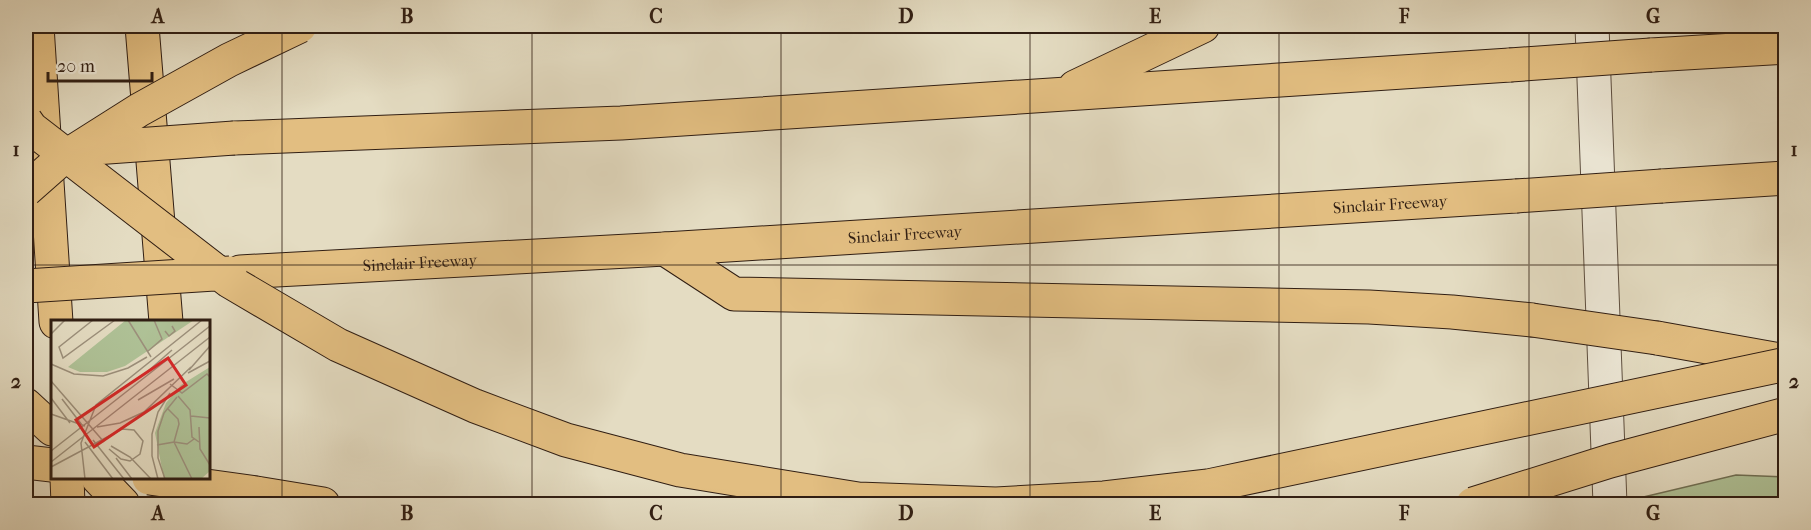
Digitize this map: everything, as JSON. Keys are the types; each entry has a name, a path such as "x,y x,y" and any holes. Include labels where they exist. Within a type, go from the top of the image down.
{"highway":[{"path":"37,26 56,320"},
{"path":"142,26 166,320"},
{"path":"26,190 60,160 140,110 229,60 300,26"},
{"path":"1058,94 1203,26"},
{"path":"26,152 234,138 621,123 1785,46"},
{"path":"26,121 31,128 229,281 338,345 475,406 566,440 680,470 858,499 996,504 1104,498 1208,486 1785,363"},
{"name":"Sinclair Freeway","path":"26,286 665,249 1785,178"},
{"path":"665,249 734,294 1370,308 1452,312 1532,320 1657,338 1785,363"},
{"path":"26,405 51,428"},
{"path":"1473,504 1610,461 1785,414"},
{"path":"26,462 51,465"},
{"path":"67,479 69,504"},
{"path":"100,479 123,504"},
{"path":"162,479 323,504"},
{"path":"179,479 181,504"}],"lane":[{"path":"1592,26 1610,504"}],"green space":[{"path":"1736,475 1785,477 1785,504 1614,504"}]}
